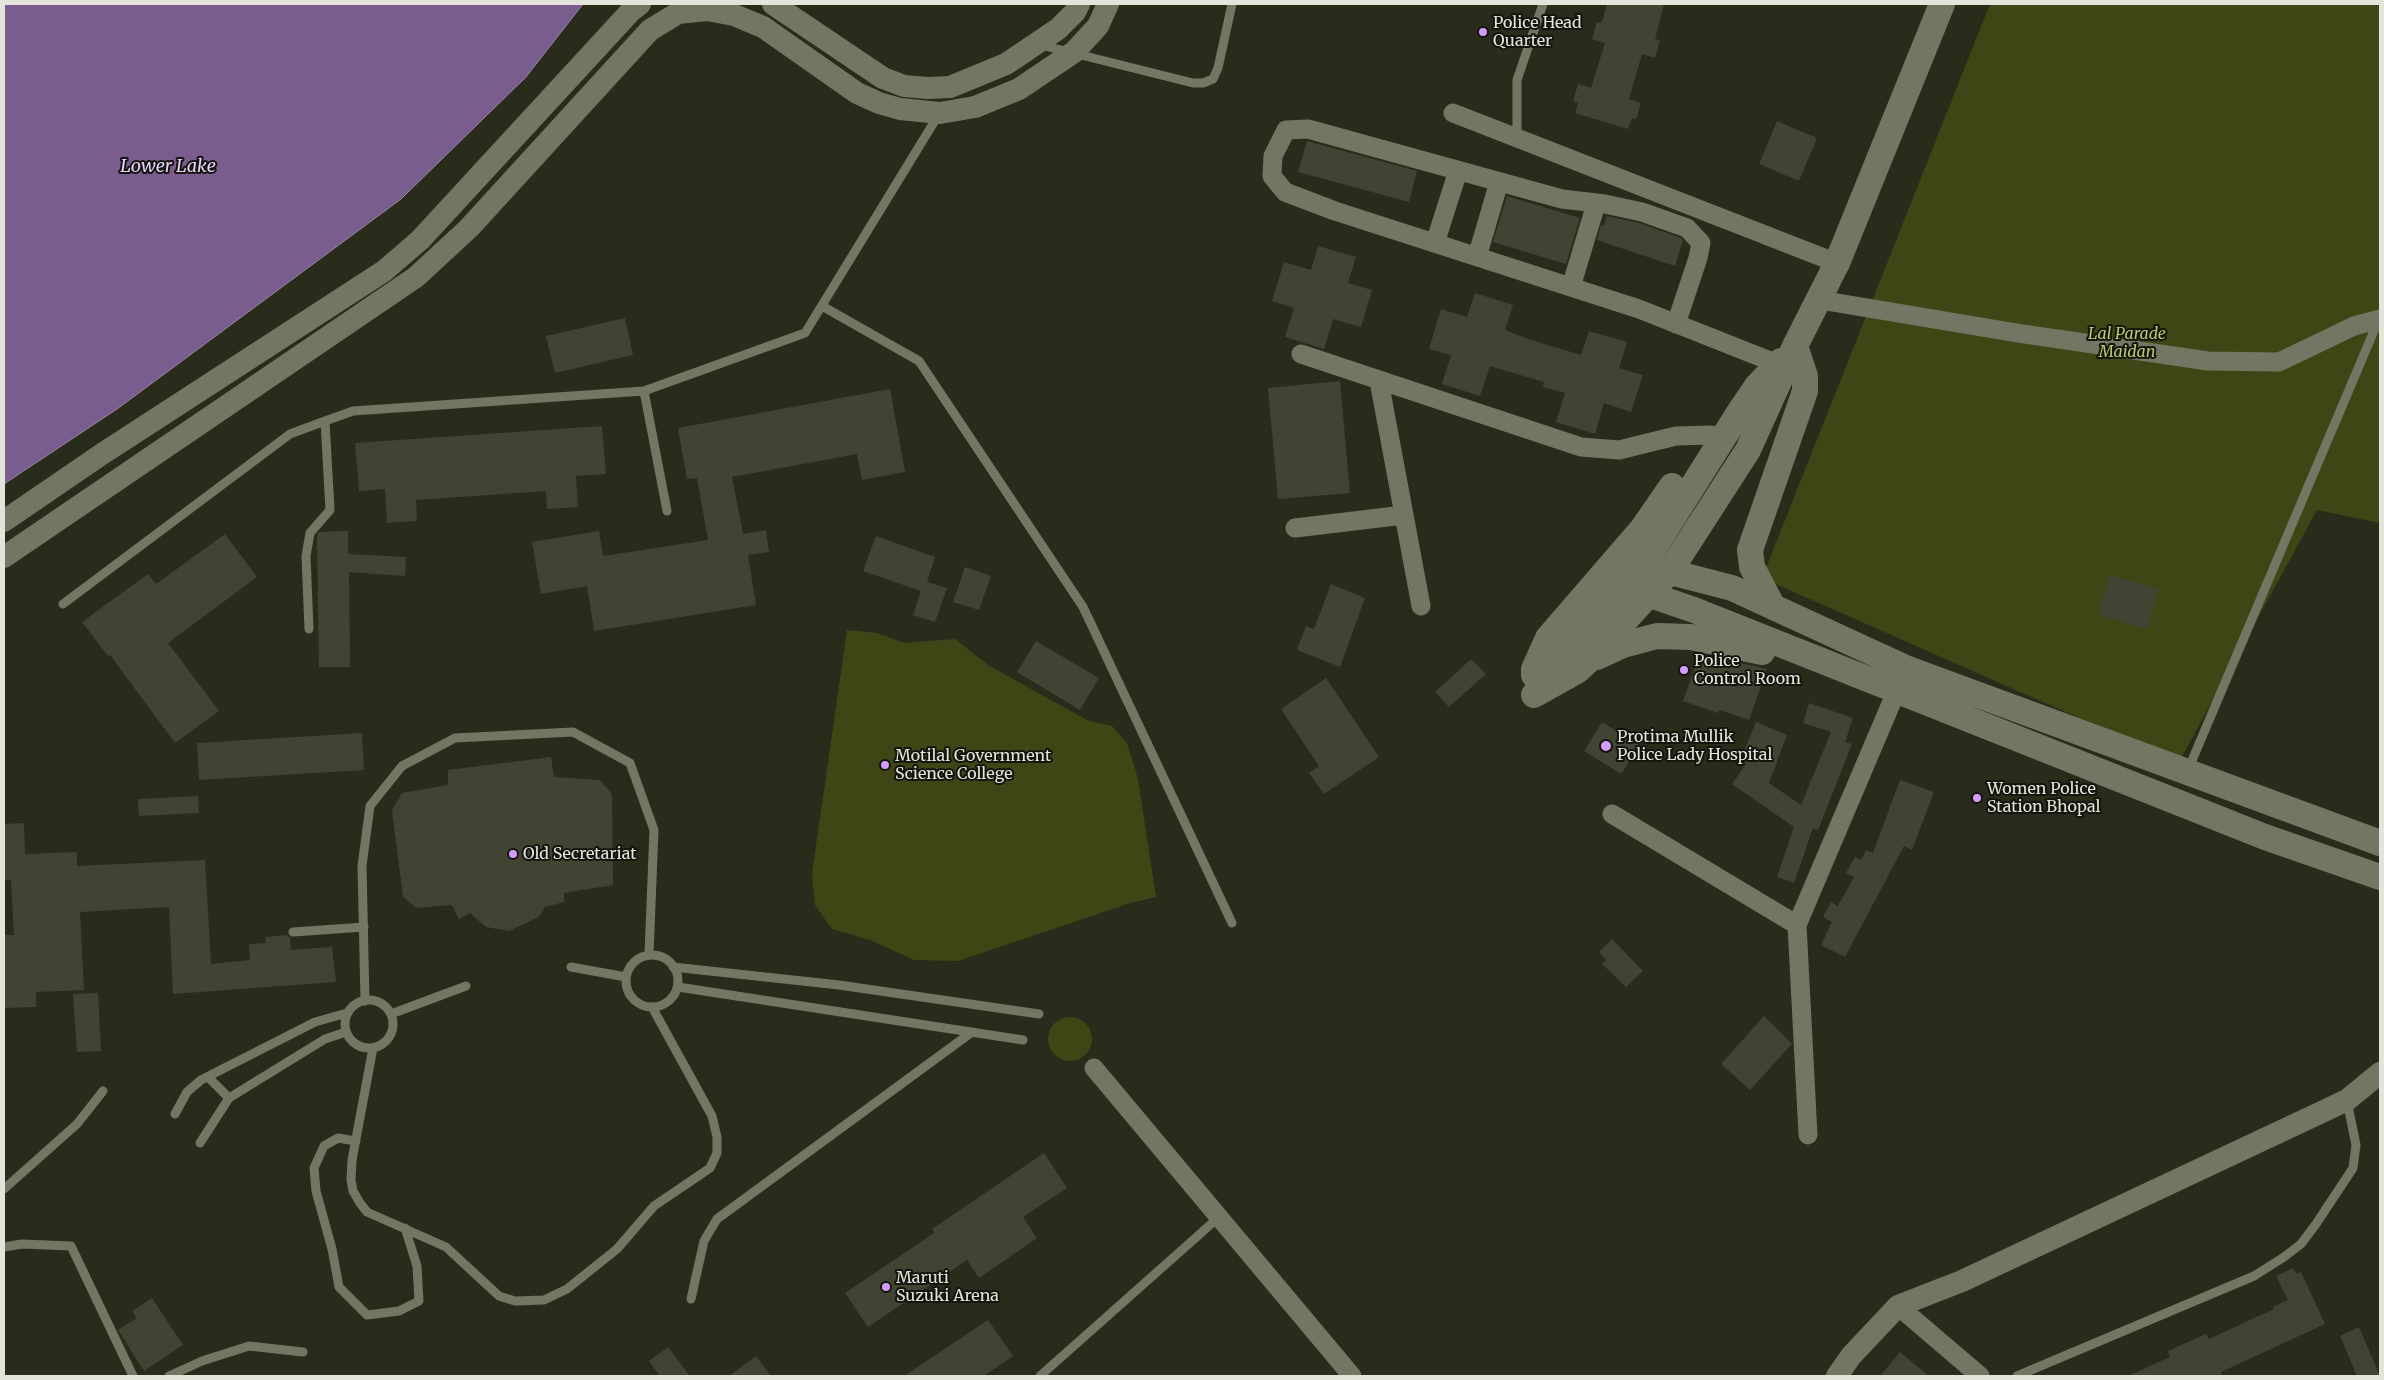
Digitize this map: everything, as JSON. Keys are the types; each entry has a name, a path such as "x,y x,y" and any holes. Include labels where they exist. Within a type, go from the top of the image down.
{"main road":[{"path":"1534,695 1577,671 1588,661 1670,571 1748,450 1787,355 1820,300 1837,263 1942,4"},
{"path":"1534,695 1534,669 1548,638 1643,528 1697,450 1748,399 1787,355"},
{"path":"1773,607 1752,567 1750,550 1805,391 1805,376 1787,355"},
{"path":"1534,695 1559,654 1642,565 1748,399"},
{"path":"1642,565 1732,588 1908,669 2380,843"},
{"path":"1624,586 1694,610 1896,692 2265,837 2380,876"},
{"path":"1588,661 1623,645 1657,636 1691,637 1743,646 1807,666 1836,668"}],"street":[{"path":"4,521 102,454 384,271 420,240 631,10 640,4"},
{"path":"773,4 883,78 904,86 928,88 950,87 1006,64 1058,29 1076,12 1079,4"},
{"path":"4,557 416,277 469,228 650,30 678,13 707,10 734,15 763,27 857,93 879,103 900,109 940,113 975,107 1019,89 1074,52 1098,26 1108,4"},
{"path":"1453,113 1837,263"},
{"path":"1676,324 1698,258 1701,243 1687,228 1642,212 1562,199 1308,130 1286,130 1273,156 1272,176 1285,192 1676,324 1787,355"},
{"path":"1436,243 1458,171"},
{"path":"1477,257 1499,182"},
{"path":"1571,287 1596,204"},
{"path":"1820,300 2017,333 2208,361 2279,362 2354,326 2380,318"},
{"path":"1301,354 1581,447 1619,450 1676,436 1712,435"},
{"path":"1379,381 1421,606"},
{"path":"1295,528 1404,515"},
{"path":"1808,1135 1797,925 1896,692"},
{"path":"1612,814 1797,925"},
{"path":"1094,1068 1352,1376"},
{"path":"1837,1376 1852,1356 1898,1306 1962,1281 2347,1100 2380,1073"},
{"path":"1898,1306 1980,1376"}],"lane":[{"path":"1038,44 1192,83 1203,83 1213,79 1218,68 1232,4"},
{"path":"1517,138 1517,80 1543,4"},
{"path":"63,604 290,434 353,410 644,391 805,333 940,113"},
{"path":"822,306 919,361 1083,607 1232,923"},
{"path":"2188,772 2380,318"},
{"path":"644,391 667,511"},
{"path":"309,628 306,556 310,533 330,510 325,421"},
{"path":"365,1001 362,866 370,806 402,766 456,738 573,732 630,763 654,830 649,954"},
{"path":"293,932 364,927"},
{"path":"649,954 665,958 674,966 678,978 678,987 669,1001 652,1007 636,1001 626,986 626,977 634,962 649,954"},
{"path":"674,966 839,985 1039,1014"},
{"path":"571,967 626,977"},
{"path":"391,1014 466,986"},
{"path":"678,987 1022,1040"},
{"path":"365,1001 380,1003 391,1014 393,1030 390,1037 384,1044 373,1048 360,1047 353,1043 346,1032 345,1021 348,1013 358,1003 365,1001"},
{"path":"373,1048 351,1180 353,1191 360,1203 367,1212 446,1247 499,1296 515,1301 544,1300 567,1289 617,1249 654,1206 710,1168 717,1153 717,1137 712,1116 652,1007"},
{"path":"175,1114 187,1092 208,1077 315,1022 348,1013"},
{"path":"200,1144 229,1098 325,1039 346,1032"},
{"path":"691,1300 704,1241 717,1219 972,1032"},
{"path":"208,1077 229,1098"},
{"path":"4,1189 76,1124 103,1090"},
{"path":"2017,1376 2254,1276 2301,1244 2353,1168 2356,1146 2347,1100"},
{"path":"356,1141 338,1138 324,1146 314,1168 316,1191 332,1249 339,1287 367,1315 398,1311 419,1301 417,1266 405,1228"},
{"path":"1040,1376 1219,1217"},
{"path":"4,1247 22,1244 71,1246 133,1376"},
{"path":"169,1376 202,1361 249,1346 303,1352"}],"green space":[{"name":"Lal Parade Maidan","path":"1990,4 2380,4 2380,523 2317,510 2179,762 1762,578"},
{"path":"847,630 877,633 904,643 955,639 988,665 1089,721 1112,726 1127,743 1138,779 1156,897 1127,904 958,961 914,960 870,940 832,929 815,905 812,874"},
{"path":"1070,1017 1082,1021 1088,1027 1092,1039 1088,1051 1082,1057 1070,1061 1058,1057 1052,1051 1048,1039 1052,1027 1058,1021"}],"water":[{"name":"Lower Lake","path":"4,4 583,4 526,77 401,199 117,409 4,484"}],"building":[{"path":"1607,4 1664,4 1655,39 1660,41 1655,58 1642,54 1629,99 1641,103 1636,119 1632,118 1628,129 1575,113 1578,103 1573,101 1578,84 1591,88 1605,43 1592,39 1597,22 1602,23"},
{"path":"1777,121 1817,138 1799,181 1759,164"},
{"path":"1307,141 1417,171 1409,202 1298,172"},
{"path":"1507,196 1580,218 1566,264 1493,242"},
{"path":"1607,216 1639,223 1681,238 1683,240 1675,266 1597,240 1601,225 1604,226"},
{"path":"1318,246 1356,257 1348,283 1372,290 1361,327 1333,319 1324,349 1285,337 1294,308 1272,301 1284,262 1311,270"},
{"path":"1475,293 1513,305 1505,330 1528,339 1581,355 1589,331 1627,342 1619,368 1643,375 1631,412 1604,403 1595,434 1556,422 1565,393 1543,387 1544,382 1490,366 1480,396 1442,384 1451,355 1429,349 1441,309 1467,317"},
{"path":"625,318 633,355 555,373 546,336"},
{"path":"1340,381 1350,493 1278,499 1268,388"},
{"path":"890,389 905,472 862,480 857,454 732,477 743,534 766,530 769,552 748,555 756,605 594,631 587,586 541,594 532,542 599,531 603,556 708,540 697,478 687,479 678,428"},
{"path":"602,426 606,474 576,476 578,507 547,509 546,491 416,500 417,521 387,523 385,489 359,491 355,443"},
{"path":"348,531 348,554 406,557 405,576 349,572 350,667 319,667 317,535 319,532"},
{"path":"225,534 257,577 168,643 219,711 175,743 110,655 108,656 82,622 148,574 156,584"},
{"path":"876,536 935,557 927,582 947,588 935,622 913,615 921,591 863,571"},
{"path":"965,567 991,576 979,610 953,602"},
{"path":"2110,575 2159,589 2147,629 2098,615"},
{"path":"1331,584 1365,598 1340,667 1297,650 1306,626 1314,629"},
{"path":"1036,641 1099,678 1080,710 1017,672"},
{"path":"1700,654 1767,669 1749,720 1720,710 1718,713 1683,701"},
{"path":"1471,659 1486,674 1449,707 1435,692"},
{"path":"1326,678 1379,757 1324,794 1309,773 1319,766 1281,709"},
{"path":"1809,703 1853,718 1845,742 1852,744 1818,830 1813,828 1794,883 1777,877 1794,827 1732,784 1746,764 1740,761 1756,722 1787,735 1769,783 1801,805 1831,732 1803,723"},
{"path":"1602,722 1639,745 1621,774 1584,751"},
{"path":"362,733 364,770 199,780 197,743"},
{"path":"551,757 554,777 600,780 612,794 613,885 564,893 564,902 545,907 539,917 509,931 486,927 470,913 459,919 452,905 416,908 403,897 392,810 402,793 448,785 448,770"},
{"path":"1900,780 1934,792 1912,850 1904,846 1845,957 1821,945 1832,922 1823,917 1831,902 1838,906 1854,877 1846,873 1855,857 1861,860 1866,850 1873,853"},
{"path":"198,796 199,813 139,816 138,799"},
{"path":"24,823 25,854 77,852 77,866 205,860 211,964 250,960 249,944 266,943 265,937 287,935 290,938 291,950 332,947 336,982 173,994 169,907 80,912 84,990 36,992 36,1007 5,1008 4,935 14,935 11,880 4,880 4,824"},
{"path":"1612,939 1643,971 1626,987 1602,964 1606,960 1599,952"},
{"path":"98,993 101,1051 77,1052 73,994"},
{"path":"1764,1016 1792,1044 1750,1090 1721,1064"},
{"path":"1044,1153 1067,1188 1023,1217 1037,1238 979,1278 967,1260 868,1327 845,1293 934,1233 932,1229"},
{"path":"2293,1268 2296,1274 2301,1272 2325,1324 2221,1372 2223,1376 2128,1376 2170,1357 2168,1351 2206,1334 2209,1339 2274,1309 2273,1307 2288,1300 2276,1276"},
{"path":"152,1298 183,1345 144,1371 118,1330 137,1318 132,1311"},
{"path":"988,1320 1013,1356 984,1376 904,1376"},
{"path":"2359,1327 2380,1376 2357,1376 2340,1336"},
{"path":"668,1347 690,1376 660,1376 649,1361"},
{"path":"1900,1352 1929,1376 1880,1376"},
{"path":"756,1356 771,1376 729,1376"}],"place":[{"name":"Police Head Quarter","path":"1483,32"},
{"name":"Police Control Room","path":"1684,670"},
{"name":"Protima Mullik Police Lady Hospital","path":"1606,746"},
{"name":"Motilal Government Science College","path":"885,765"},
{"name":"Women Police Station Bhopal","path":"1977,798"},
{"name":"Old Secretariat","path":"513,854"},
{"name":"Maruti Suzuki Arena","path":"886,1287"}]}
